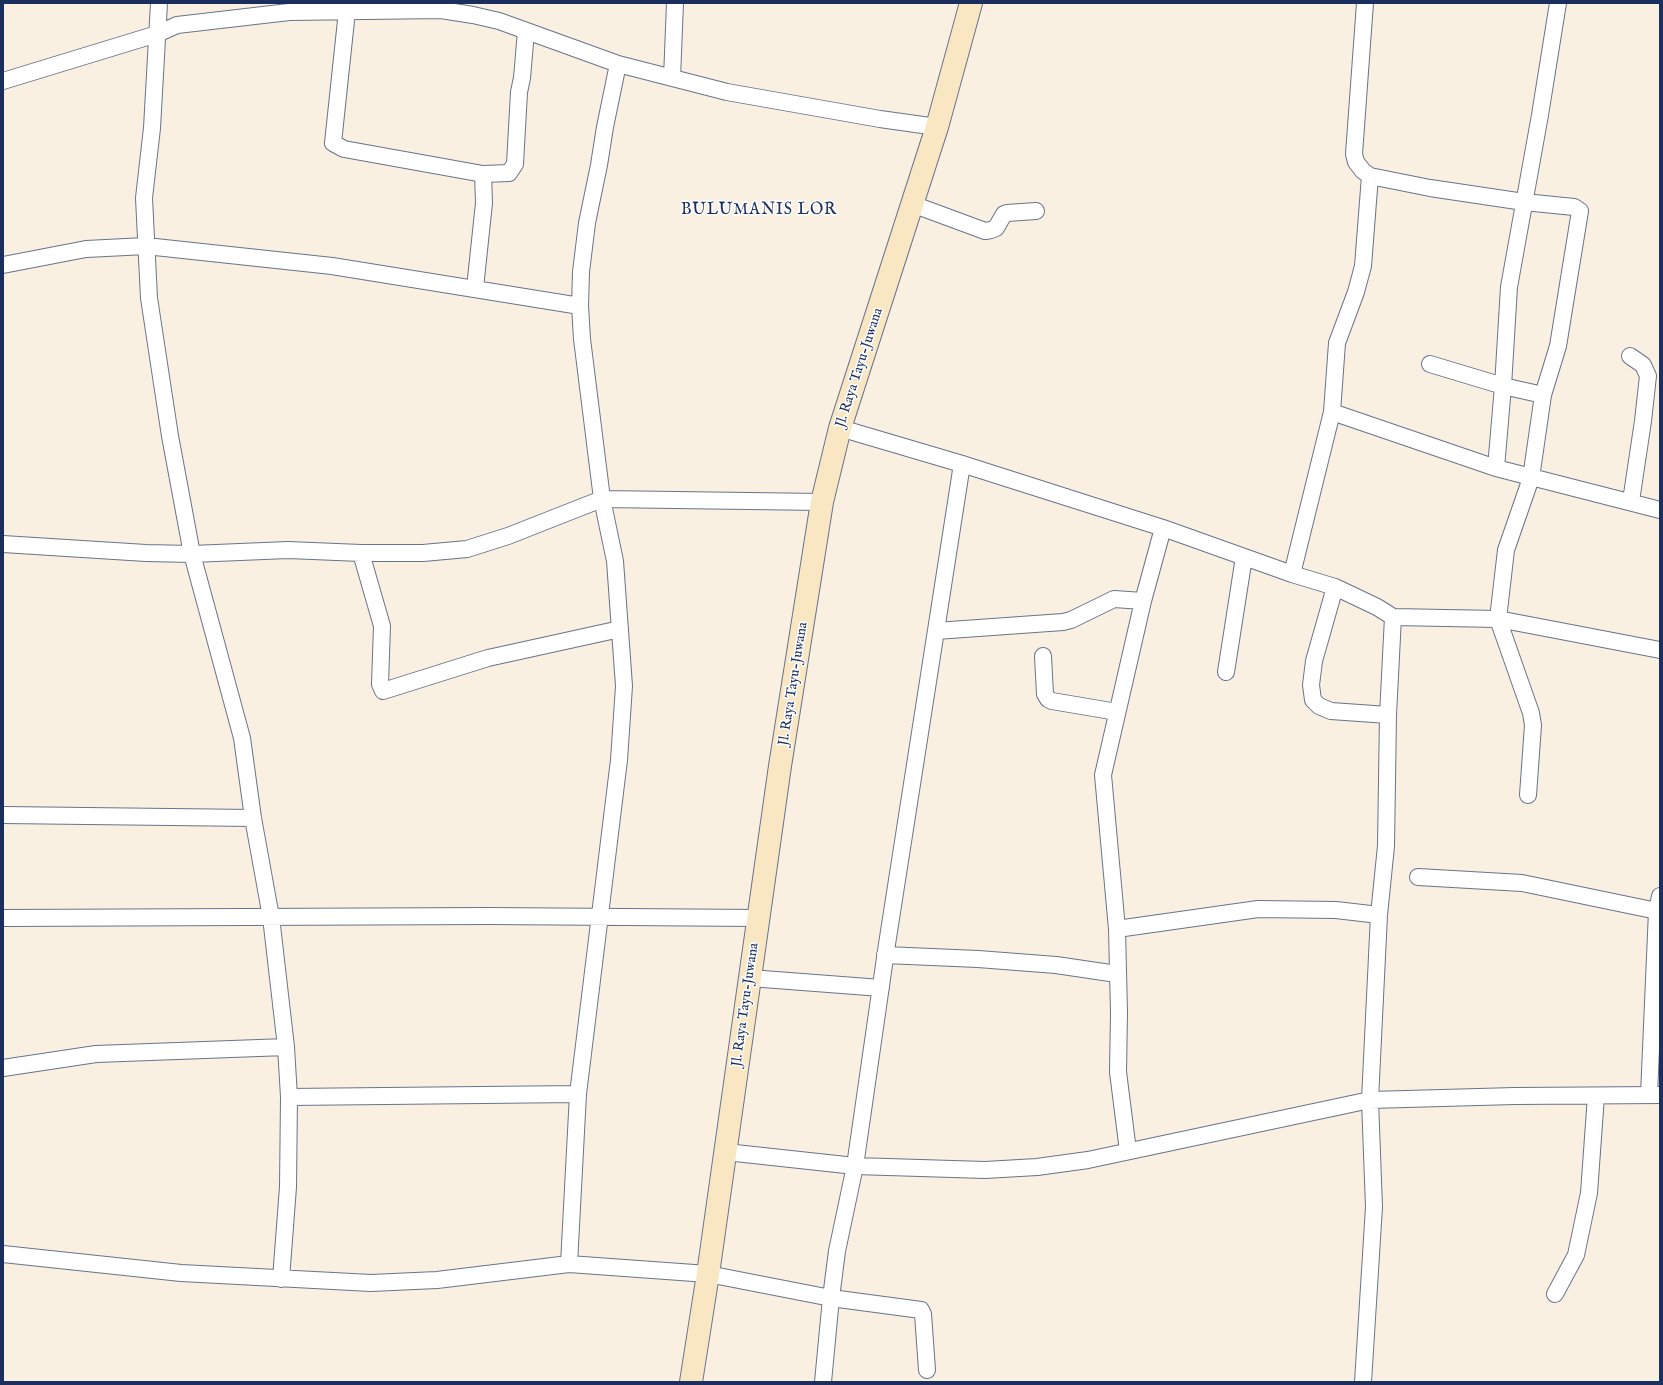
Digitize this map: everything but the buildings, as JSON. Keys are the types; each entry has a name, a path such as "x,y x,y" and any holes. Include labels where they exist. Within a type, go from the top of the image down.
{"main road":[{"name":"Jl. Raya Tayu-Juwana","path":"691,1382 726,1152 780,766 822,502 840,428 937,126 971,3"}],"street":[{"path":"159,3 152,128 144,198 149,298 168,428 192,554 242,738 253,818 271,917 286,1047 289,1097 288,1187 281,1279"},
{"path":"672,78 675,3"},
{"path":"1365,3 1354,154 1359,167 1370,176 1430,188 1524,202 1574,207 1580,211 1558,346 1543,395 1532,478 1506,550 1498,619 1531,713 1533,725 1528,795"},
{"path":"1496,468 1509,287 1540,115 1558,3"},
{"path":"3,81 157,34 177,25 234,17 289,12 441,10 499,21 618,64 727,92 880,119 937,126"},
{"path":"347,11 333,144 344,149 483,174 509,173 515,164 519,92 522,78 526,31"},
{"path":"569,1264 578,1094 619,760 624,686 615,561 602,499 582,339 580,306 581,272 587,223 600,165 605,127 618,64"},
{"path":"475,288 484,203 483,174"},
{"path":"1292,574 1332,412 1338,343 1356,292 1363,266 1370,176"},
{"path":"912,204 985,231 996,228 1004,214 1036,211"},
{"path":"3,265 86,249 146,246 332,266 580,306"},
{"path":"1630,356 1643,365 1648,376 1631,502"},
{"path":"1430,364 1503,386 1543,395"},
{"path":"1332,412 1496,468 1660,510"},
{"path":"840,428 962,464 1163,528 1292,574 1335,587 1393,617 1498,619 1660,650"},
{"path":"823,1382 837,1251 855,1166 885,955 962,464"},
{"path":"3,544 101,551 192,554 288,550 361,553 423,553 467,549 508,536 602,499 822,502"},
{"path":"1128,1151 1118,1072 1119,1013 1117,929 1103,776 1143,601 1163,528"},
{"path":"361,553 382,626 380,684 384,691 488,658 620,629"},
{"path":"1226,672 1244,557"},
{"path":"1335,587 1314,661 1311,685 1313,700 1319,706 1331,710 1388,715"},
{"path":"936,631 1063,622 1071,620 1114,599 1120,598 1143,601"},
{"path":"1363,1382 1374,1207 1370,1100 1379,915 1386,846 1388,715 1393,617"},
{"path":"1043,656 1045,694 1048,699 1052,701 1117,712"},
{"path":"3,815 253,818"},
{"path":"726,1152 855,1166 985,1170 1037,1167 1088,1160 1370,1100 1515,1096 1655,1095 1659,903 1527,884 1418,877"},
{"path":"1117,929 1258,909 1336,910 1379,915"},
{"path":"3,918 758,918"},
{"path":"885,955 978,959 1056,965 1117,974"},
{"path":"750,978 881,988"},
{"path":"3,1068 96,1054 286,1047"},
{"path":"289,1097 578,1094"},
{"path":"1555,1294 1576,1254 1589,1193 1596,1096"},
{"path":"3,1254 181,1273 371,1283 437,1280 569,1264 708,1274 831,1298 921,1310 923,1314 927,1370"}],"district":[{"name":"BULUMANIS LOR","path":"759,211"}]}
